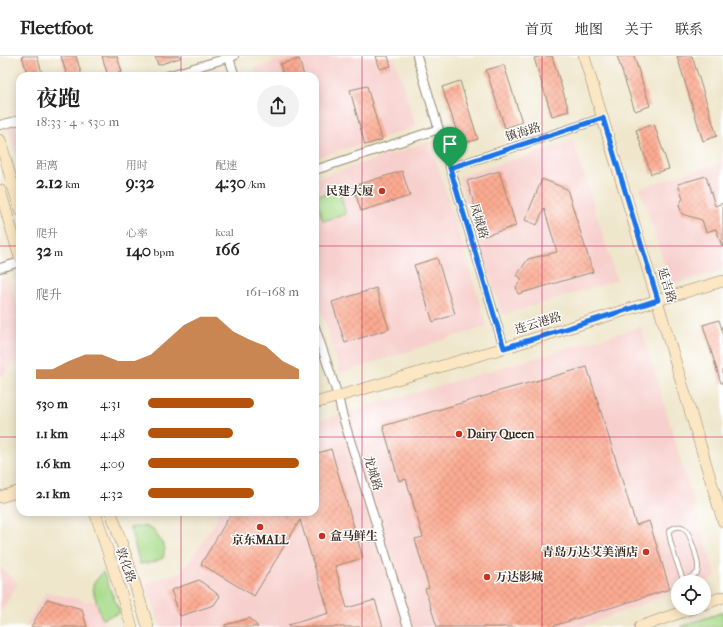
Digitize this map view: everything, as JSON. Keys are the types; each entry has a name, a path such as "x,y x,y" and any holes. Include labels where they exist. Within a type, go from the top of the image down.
{"main road":[{"name":"延吉路","path":"584,56 723,521"},
{"path":"0,140 16,196"},
{"path":"0,190 16,244"},
{"name":"连云港路","path":"319,402 504,348 723,281"},
{"path":"0,497 16,492"},
{"name":"敦化路","path":"96,516 132,627"},
{"name":"敦化路","path":"112,516 148,627"},
{"path":"711,601 723,597"},
{"path":"640,627 673,615"}],"street":[{"name":"凤城路","path":"417,56 504,348"},
{"path":"181,72 232,57 234,72"},
{"name":"镇海路","path":"450,168 603,118"},
{"path":"0,125 16,121"},
{"path":"319,169 439,129"},
{"path":"0,268 16,263"},
{"name":"龙城路","path":"319,338 408,627"}],"lane":[{"path":"677,526 683,527 686,530 692,545 698,568 698,574 683,581 669,536 670,531 677,526"}],"shaded area":[{"path":"293,56 394,56 416,127 319,157 319,72 256,72 255,68"},
{"path":"217,61 220,72 180,72"},
{"path":"16,121 16,152 7,124"},
{"path":"430,141 487,326 341,373 319,304 319,178"},
{"path":"573,141 617,280 502,315 459,177"},
{"path":"723,162 723,269 671,285 640,188"},
{"path":"8,277 16,302 16,362 0,378 0,280"},
{"path":"641,327 716,577 711,579 711,575 671,575 671,594 581,627 160,627 146,583 182,572 214,525 217,516 319,516 319,421"},
{"path":"0,568 18,583 0,613"},
{"path":"46,592 86,601 96,601 105,627 25,627"}],"green space":[{"path":"339,190 346,214 323,221 319,209 319,196"},
{"path":"142,526 153,529 165,548 163,558 154,562 140,564 130,528"},
{"path":"103,572 120,613 102,619 94,594 93,584"},
{"path":"723,612 723,627 680,627"}],"building":[{"path":"22,56 37,56 42,72 27,72"},
{"path":"61,56 76,56 81,72 66,72"},
{"path":"102,56 117,56 122,72 107,72"},
{"path":"155,56 180,56 180,58 158,65"},
{"path":"376,56 388,56 391,66 380,69"},
{"path":"552,56 569,111 552,116 534,58"},
{"path":"617,56 634,56 650,106 635,111"},
{"path":"677,56 692,56 717,136 703,141"},
{"path":"299,59 303,72 282,72 280,64"},
{"path":"504,65 522,122 505,128 486,70"},
{"path":"460,81 478,139 461,144 442,87"},
{"path":"367,86 382,140 365,145 350,90"},
{"path":"654,124 669,169 651,174 636,130"},
{"name":"民建大厦","path":"402,171 410,196 361,211 353,186"},
{"path":"499,171 516,226 484,236 467,181"},
{"path":"706,176 715,206 723,203 723,246 716,229 706,232 702,220 682,214 679,205 683,198 678,184"},
{"path":"542,179 567,189 593,272 518,294 516,287 522,279 517,275 528,259 557,252 544,208 537,225 525,220"},
{"path":"437,258 455,314 433,322 414,265"},
{"path":"376,288 389,329 345,343 332,302"},
{"path":"719,320 723,333 723,383 721,383 703,325"},
{"path":"587,367 636,525 649,521 670,589 553,626 554,627 437,627 425,589 429,588 415,539 423,537 406,479 399,481 383,426 492,393"},
{"name":"京东MALL","path":"331,449 363,558 335,566 347,608 375,600 383,627 289,627 288,625 329,613 300,520 254,596 201,564 230,516 319,516 319,453"},
{"path":"199,580 220,596 214,605 180,616 171,590"},
{"path":"47,599 82,609 87,627 31,627"},
{"path":"250,618 258,627 225,627 225,625"}],"place":[{"name":"民建大厦","path":"382,191"},
{"name":"Dairy Queen","path":"459,434"},
{"name":"京东MALL","path":"260,527"},
{"name":"盒马鲜生","path":"322,536"},
{"name":"青岛万达艾美酒店","path":"646,552"},
{"name":"万达影城","path":"487,577"}],"route":[{"path":"603,118 658,300 504,348 450,168 603,118"}]}
